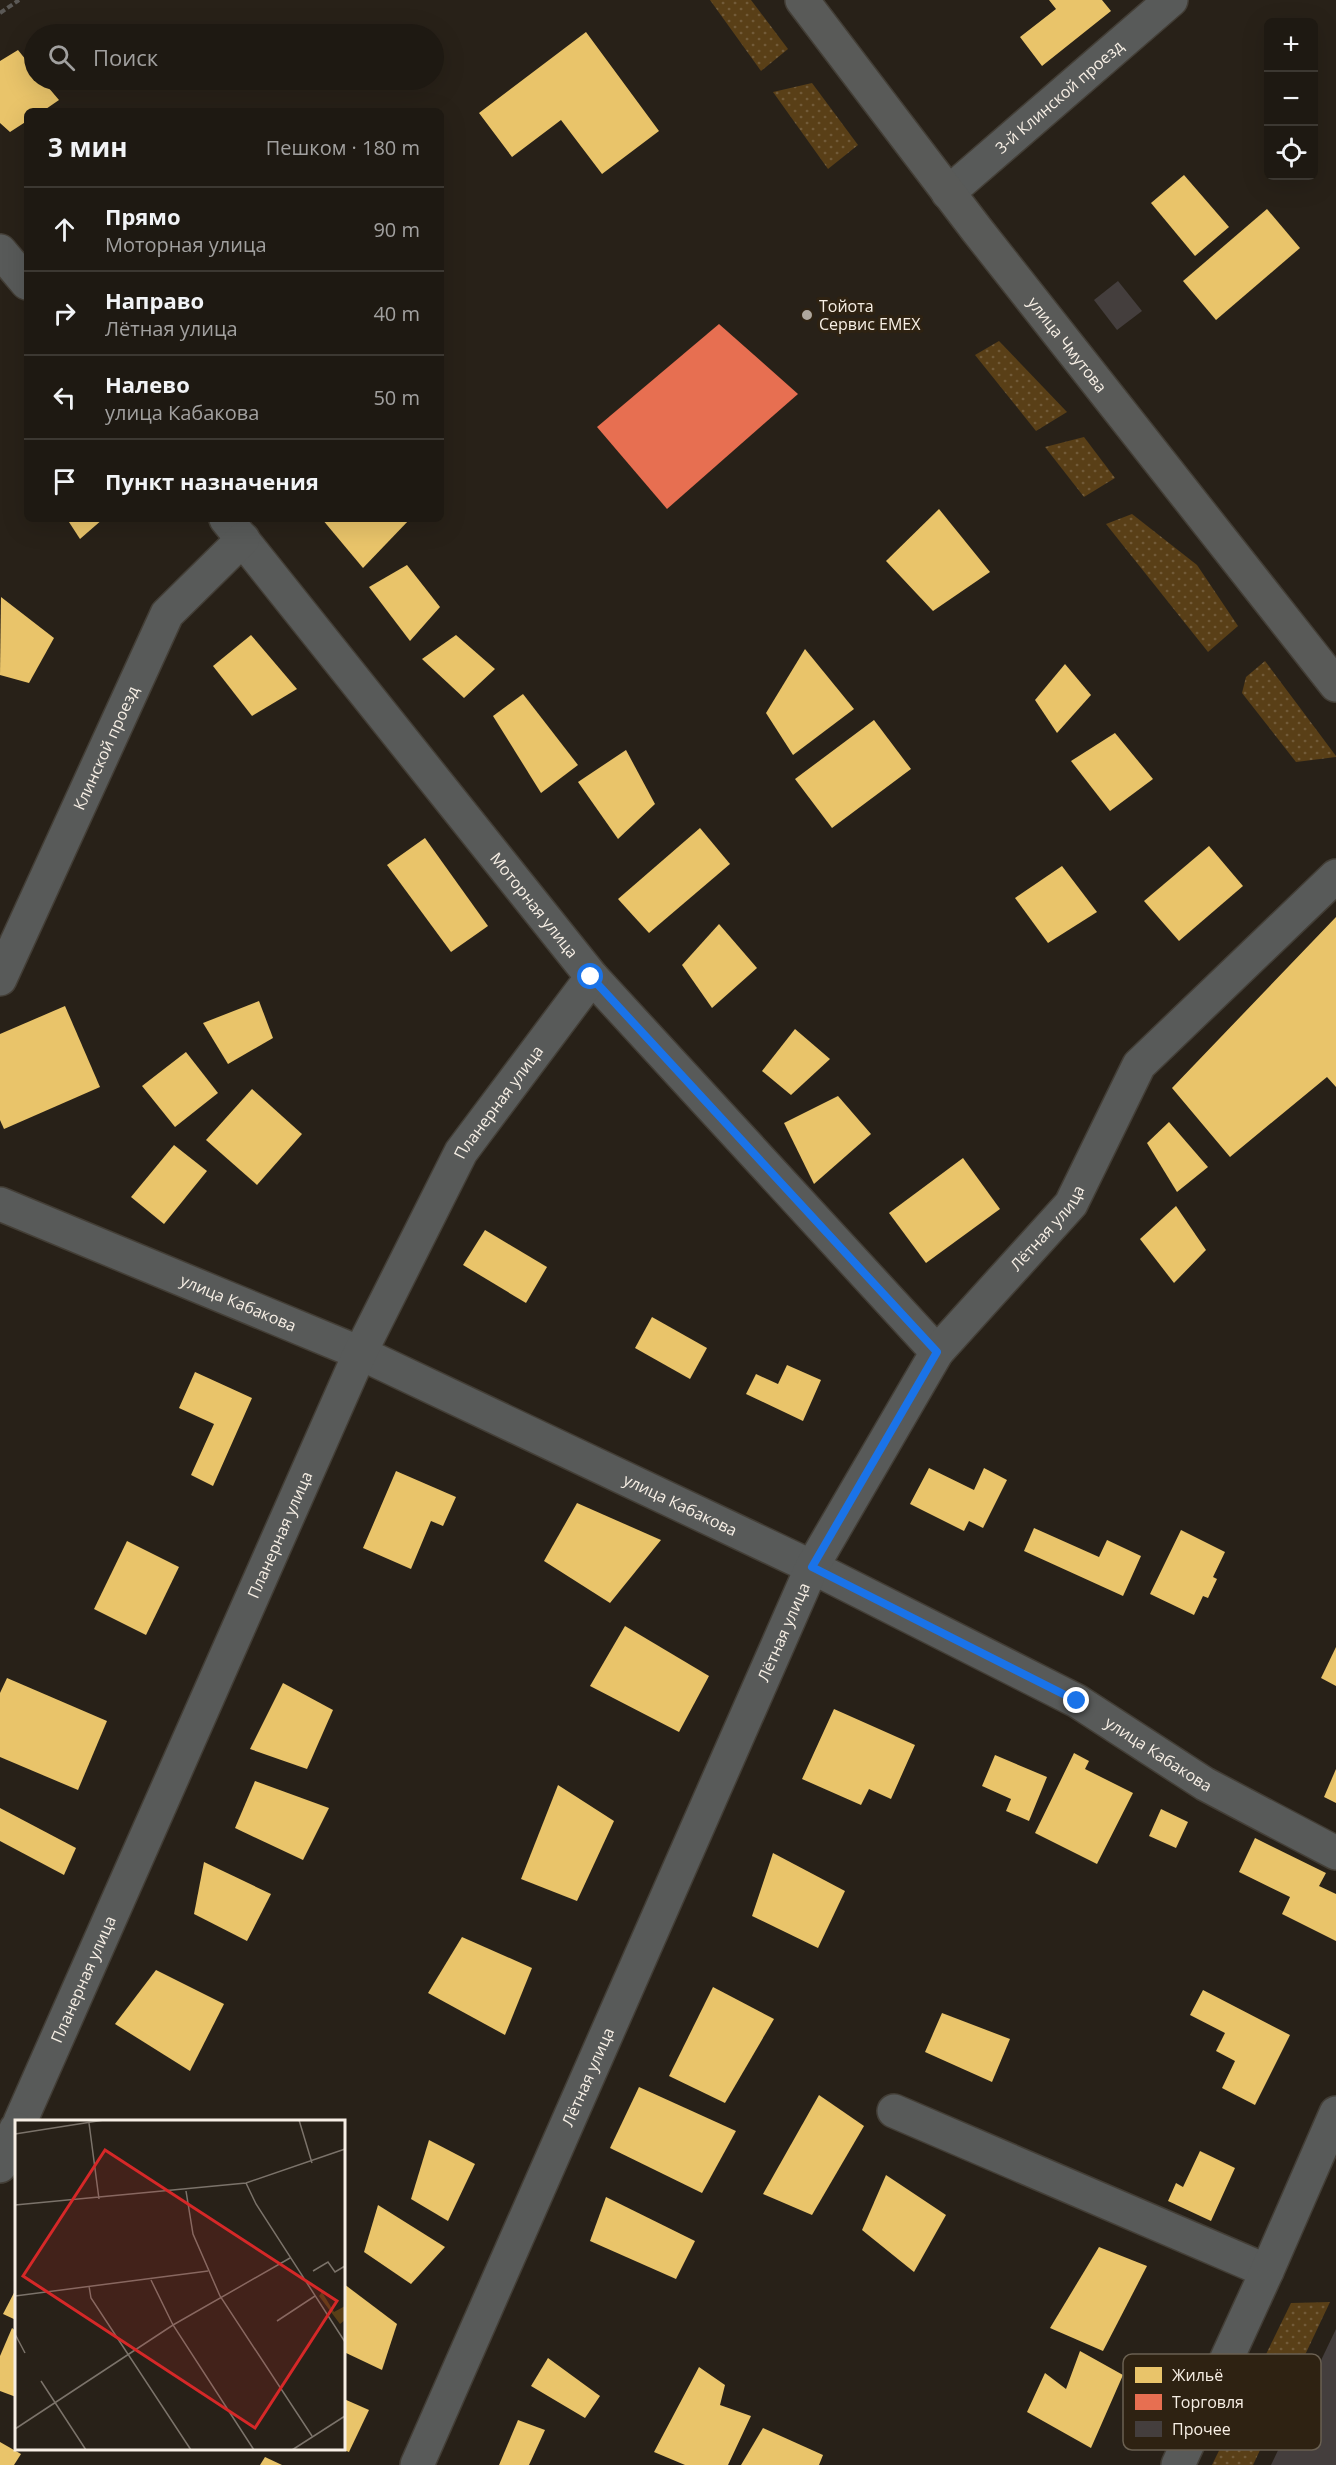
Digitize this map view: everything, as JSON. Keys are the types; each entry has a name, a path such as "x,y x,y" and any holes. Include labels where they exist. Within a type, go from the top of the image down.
{"main road":[{"name":"улица Чмутова","path":"802,0 948,193 1336,685"}],"street":[{"name":"3-й Клинской проезд","path":"948,193 1171,0"},
{"path":"0,251 24,279"},
{"name":"Моторная улица","path":"235,529 591,977 937,1352"},
{"name":"Клинской проезд","path":"0,978 167,614 235,529"},
{"name":"Лётная улица","path":"417,2465 812,1567 937,1352 1071,1204 1139,1065 1336,876"},
{"name":"Планерная улица","path":"20,2120 360,1353 461,1152 591,977"},
{"name":"улица Кабакова","path":"0,1204 360,1353 812,1567 1077,1701 1205,1784 1336,1854"},
{"path":"894,2112 1267,2271"},
{"path":"1229,2354 1336,2113"},
{"path":"0,2166 15,2131"},
{"path":"1178,2465 1185,2450"}],"path":[{"path":"0,13 19,0"}],"shaded area":[{"path":"710,0 751,0 788,49 761,71"},
{"path":"812,83 858,145 828,169 773,92"},
{"path":"999,341 1067,412 1036,431 975,355"},
{"path":"1084,437 1115,478 1084,497 1045,447"},
{"path":"1132,514 1197,565 1238,626 1208,652 1106,524"},
{"path":"1265,661 1336,757 1296,762 1242,693 1246,677"},
{"path":"1330,2302 1305,2354 1266,2354 1291,2303"},
{"path":"1219,2450 1260,2450 1253,2465 1212,2465"}],"building: Жильё":[{"path":"1049,0 1102,0 1111,11 1042,66 1020,37 1056,9"},
{"path":"586,32 659,131 602,174 561,120 512,157 479,113"},
{"path":"18,50 24,58 24,90 50,90 59,100 47,108 24,108 24,123 10,132 0,123 0,61"},
{"path":"1184,175 1229,227 1195,256 1151,203"},
{"path":"1267,209 1300,248 1216,320 1183,281"},
{"path":"939,509 990,572 933,611 886,561"},
{"path":"69,522 100,522 80,539"},
{"path":"325,522 407,522 363,568"},
{"path":"407,565 440,607 410,641 369,587"},
{"path":"1,597 54,638 29,683 0,675"},
{"path":"251,635 297,689 252,716 213,666"},
{"path":"456,635 495,669 464,698 422,659"},
{"path":"805,649 854,709 793,755 766,713"},
{"path":"1065,664 1091,695 1057,733 1035,700"},
{"path":"523,694 578,765 541,793 493,716"},
{"path":"874,720 911,769 832,828 795,779"},
{"path":"1115,733 1153,779 1110,811 1071,761"},
{"path":"626,750 655,804 618,839 578,782"},
{"path":"700,828 730,864 649,933 618,899"},
{"path":"425,838 488,926 451,952 387,865"},
{"path":"1209,846 1243,886 1179,941 1144,901"},
{"path":"1062,866 1097,912 1048,943 1015,898"},
{"path":"1336,917 1336,1087 1327,1077 1230,1157 1172,1088"},
{"path":"719,924 757,968 712,1008 682,965"},
{"path":"259,1001 273,1038 228,1064 203,1023"},
{"path":"65,1006 100,1087 4,1129 0,1120 0,1034"},
{"path":"795,1029 830,1059 791,1095 762,1071"},
{"path":"186,1052 218,1093 175,1127 142,1086"},
{"path":"252,1089 302,1134 257,1185 206,1140"},
{"path":"838,1096 871,1134 814,1184 784,1123"},
{"path":"1169,1122 1208,1167 1177,1192 1147,1143"},
{"path":"174,1145 207,1171 164,1224 131,1197"},
{"path":"963,1158 1000,1209 926,1263 889,1213"},
{"path":"1176,1206 1206,1250 1174,1283 1140,1239"},
{"path":"485,1230 547,1267 526,1303 463,1265"},
{"path":"652,1317 707,1348 690,1379 635,1348"},
{"path":"787,1365 821,1380 803,1421 746,1394 756,1374 778,1384"},
{"path":"195,1372 252,1398 213,1486 191,1475 214,1424 179,1408"},
{"path":"929,1468 974,1490 984,1468 1007,1480 983,1528 969,1521 964,1531 910,1504"},
{"path":"396,1471 456,1497 443,1526 431,1521 411,1569 363,1548"},
{"path":"577,1503 661,1540 610,1603 544,1561"},
{"path":"1034,1528 1099,1557 1107,1540 1141,1556 1123,1596 1024,1551"},
{"path":"1181,1530 1225,1552 1213,1577 1217,1579 1208,1598 1203,1596 1194,1615 1150,1594"},
{"path":"127,1541 179,1567 146,1635 94,1609"},
{"path":"625,1626 709,1676 679,1732 590,1686"},
{"path":"1336,1647 1336,1686 1321,1678"},
{"path":"7,1678 107,1721 78,1790 0,1757 0,1693"},
{"path":"283,1683 333,1710 307,1769 250,1749"},
{"path":"834,1709 915,1745 891,1799 869,1789 861,1805 802,1779"},
{"path":"1074,1753 1089,1761 1085,1769 1133,1793 1097,1864 1035,1833"},
{"path":"995,1755 1047,1777 1029,1821 1006,1811 1011,1799 982,1786"},
{"path":"1336,1769 1336,1803 1324,1797"},
{"path":"255,1781 329,1808 303,1860 235,1828"},
{"path":"558,1785 614,1821 577,1901 521,1879"},
{"path":"0,1808 76,1848 64,1875 0,1841"},
{"path":"1161,1809 1188,1822 1176,1848 1149,1836"},
{"path":"1255,1838 1326,1873 1319,1886 1336,1894 1336,1941 1282,1914 1290,1897 1239,1872"},
{"path":"773,1853 845,1891 818,1948 752,1916"},
{"path":"204,1862 271,1894 247,1941 194,1914"},
{"path":"462,1937 532,1968 505,2035 428,1993"},
{"path":"156,1970 224,2004 190,2071 115,2024"},
{"path":"713,1987 774,2019 725,2103 669,2076"},
{"path":"1203,1990 1290,2035 1255,2105 1222,2088 1235,2061 1216,2051 1225,2033 1190,2015"},
{"path":"942,2013 1010,2039 992,2082 925,2052"},
{"path":"639,2087 736,2131 702,2193 610,2148"},
{"path":"819,2095 864,2126 812,2215 763,2194"},
{"path":"429,2140 475,2164 448,2221 411,2199"},
{"path":"1200,2151 1235,2168 1211,2221 1168,2201 1176,2183 1183,2187"},
{"path":"886,2175 946,2215 914,2272 862,2230"},
{"path":"606,2197 695,2241 676,2279 590,2241"},
{"path":"378,2205 445,2247 411,2284 364,2252"},
{"path":"1099,2247 1147,2266 1103,2351 1050,2328"},
{"path":"345,2285 397,2324 382,2370 345,2352"},
{"path":"15,2291 15,2320 3,2314"},
{"path":"12,2328 15,2330 15,2397 0,2391 0,2356"},
{"path":"1080,2351 1123,2375 1091,2448 1027,2412 1045,2373 1066,2389"},
{"path":"548,2358 600,2396 585,2418 531,2386"},
{"path":"699,2367 725,2385 720,2405 751,2416 728,2465 685,2465 654,2452"},
{"path":"345,2399 369,2410 349,2452 344,2450"},
{"path":"518,2420 545,2430 529,2465 499,2465"},
{"path":"763,2428 823,2455 819,2465 741,2465"},
{"path":"0,2442 21,2454 14,2465 0,2465"},
{"path":"265,2457 282,2465 260,2465"}],"building: Торговля":[{"path":"719,324 798,394 667,509 597,427"}],"building: Прочее":[{"path":"1118,281 1142,311 1117,330 1094,300"},
{"path":"1336,2329 1336,2465 1271,2465 1278,2450 1321,2450 1321,2360"}],"place":[{"name":"Тойота Сервис EMEX","path":"807,315"}],"route":[{"path":"591,977 937,1352 812,1567 1077,1701"}]}
